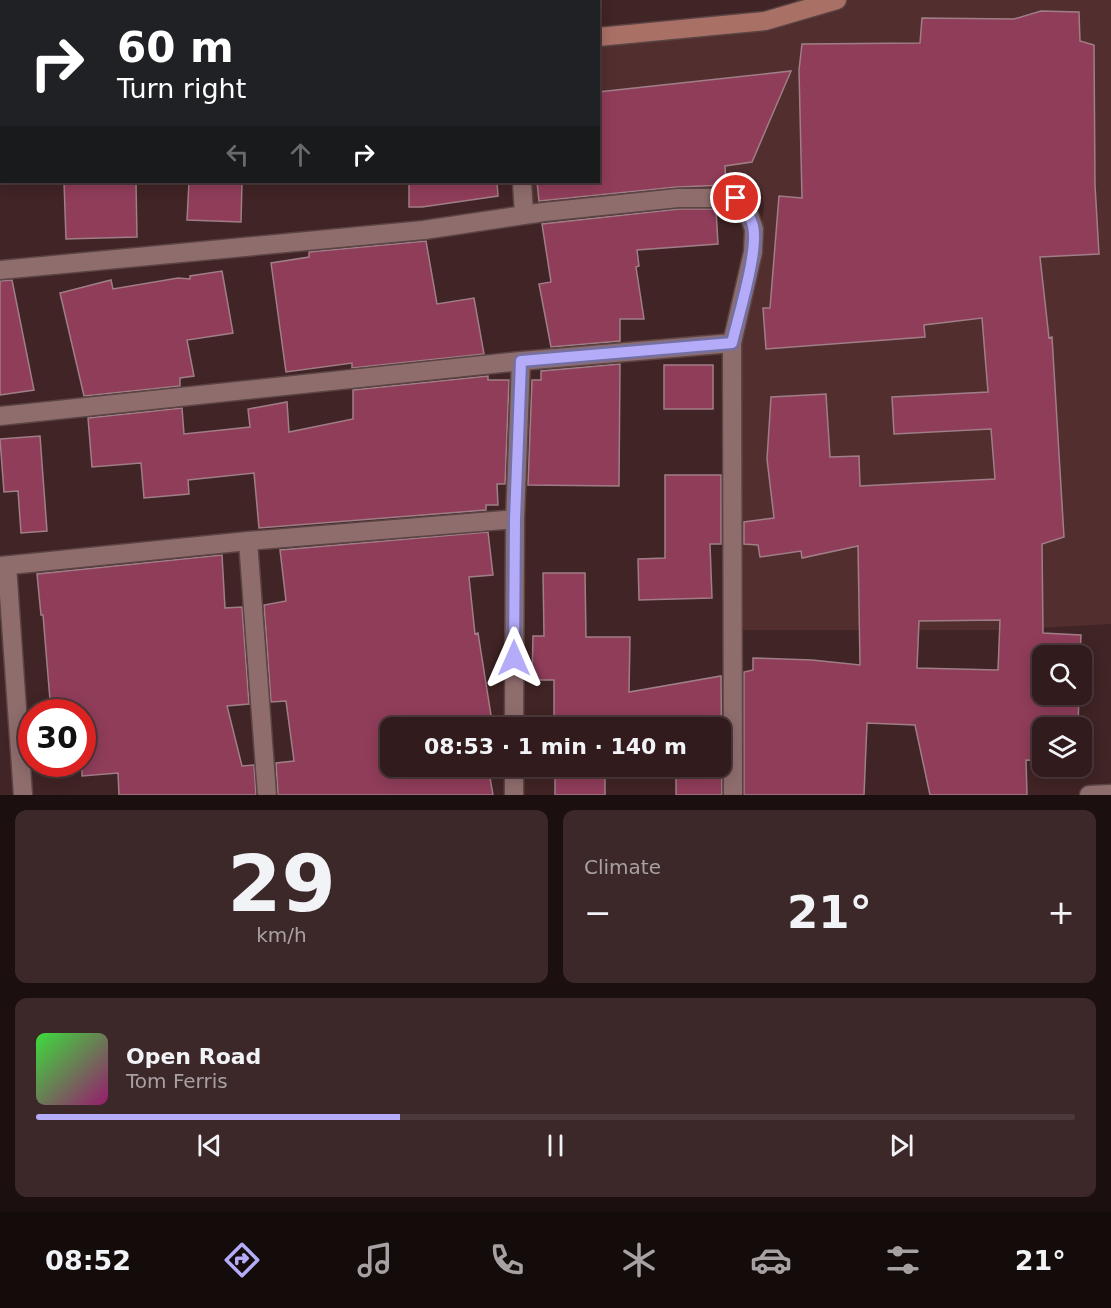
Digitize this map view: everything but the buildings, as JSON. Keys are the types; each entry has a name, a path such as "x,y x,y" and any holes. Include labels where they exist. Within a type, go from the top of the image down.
{"main road":[{"path":"600,37 765,21 813,4 837,0"}],"street":[{"path":"522,183 524,214"},
{"path":"0,270 424,230 524,214 678,198 736,198 747,210 754,229 753,252 732,343 733,795"},
{"path":"0,416 521,361 732,343"},
{"path":"514,717 515,519 521,361"},
{"path":"23,795 3,566 248,541 515,519"},
{"path":"248,541 267,795"},
{"path":"514,777 514,795"},
{"path":"1089,795 1111,794"}],"shaded area":[{"path":"796,0 1111,0 1111,624 1000,630 738,630 741,336 764,209 762,191 633,197 524,212 523,183 600,183 600,37 801,9"}],"route":[{"path":"514,658 515,519 521,361 732,343 753,252 754,229 747,210 736,198"}]}
